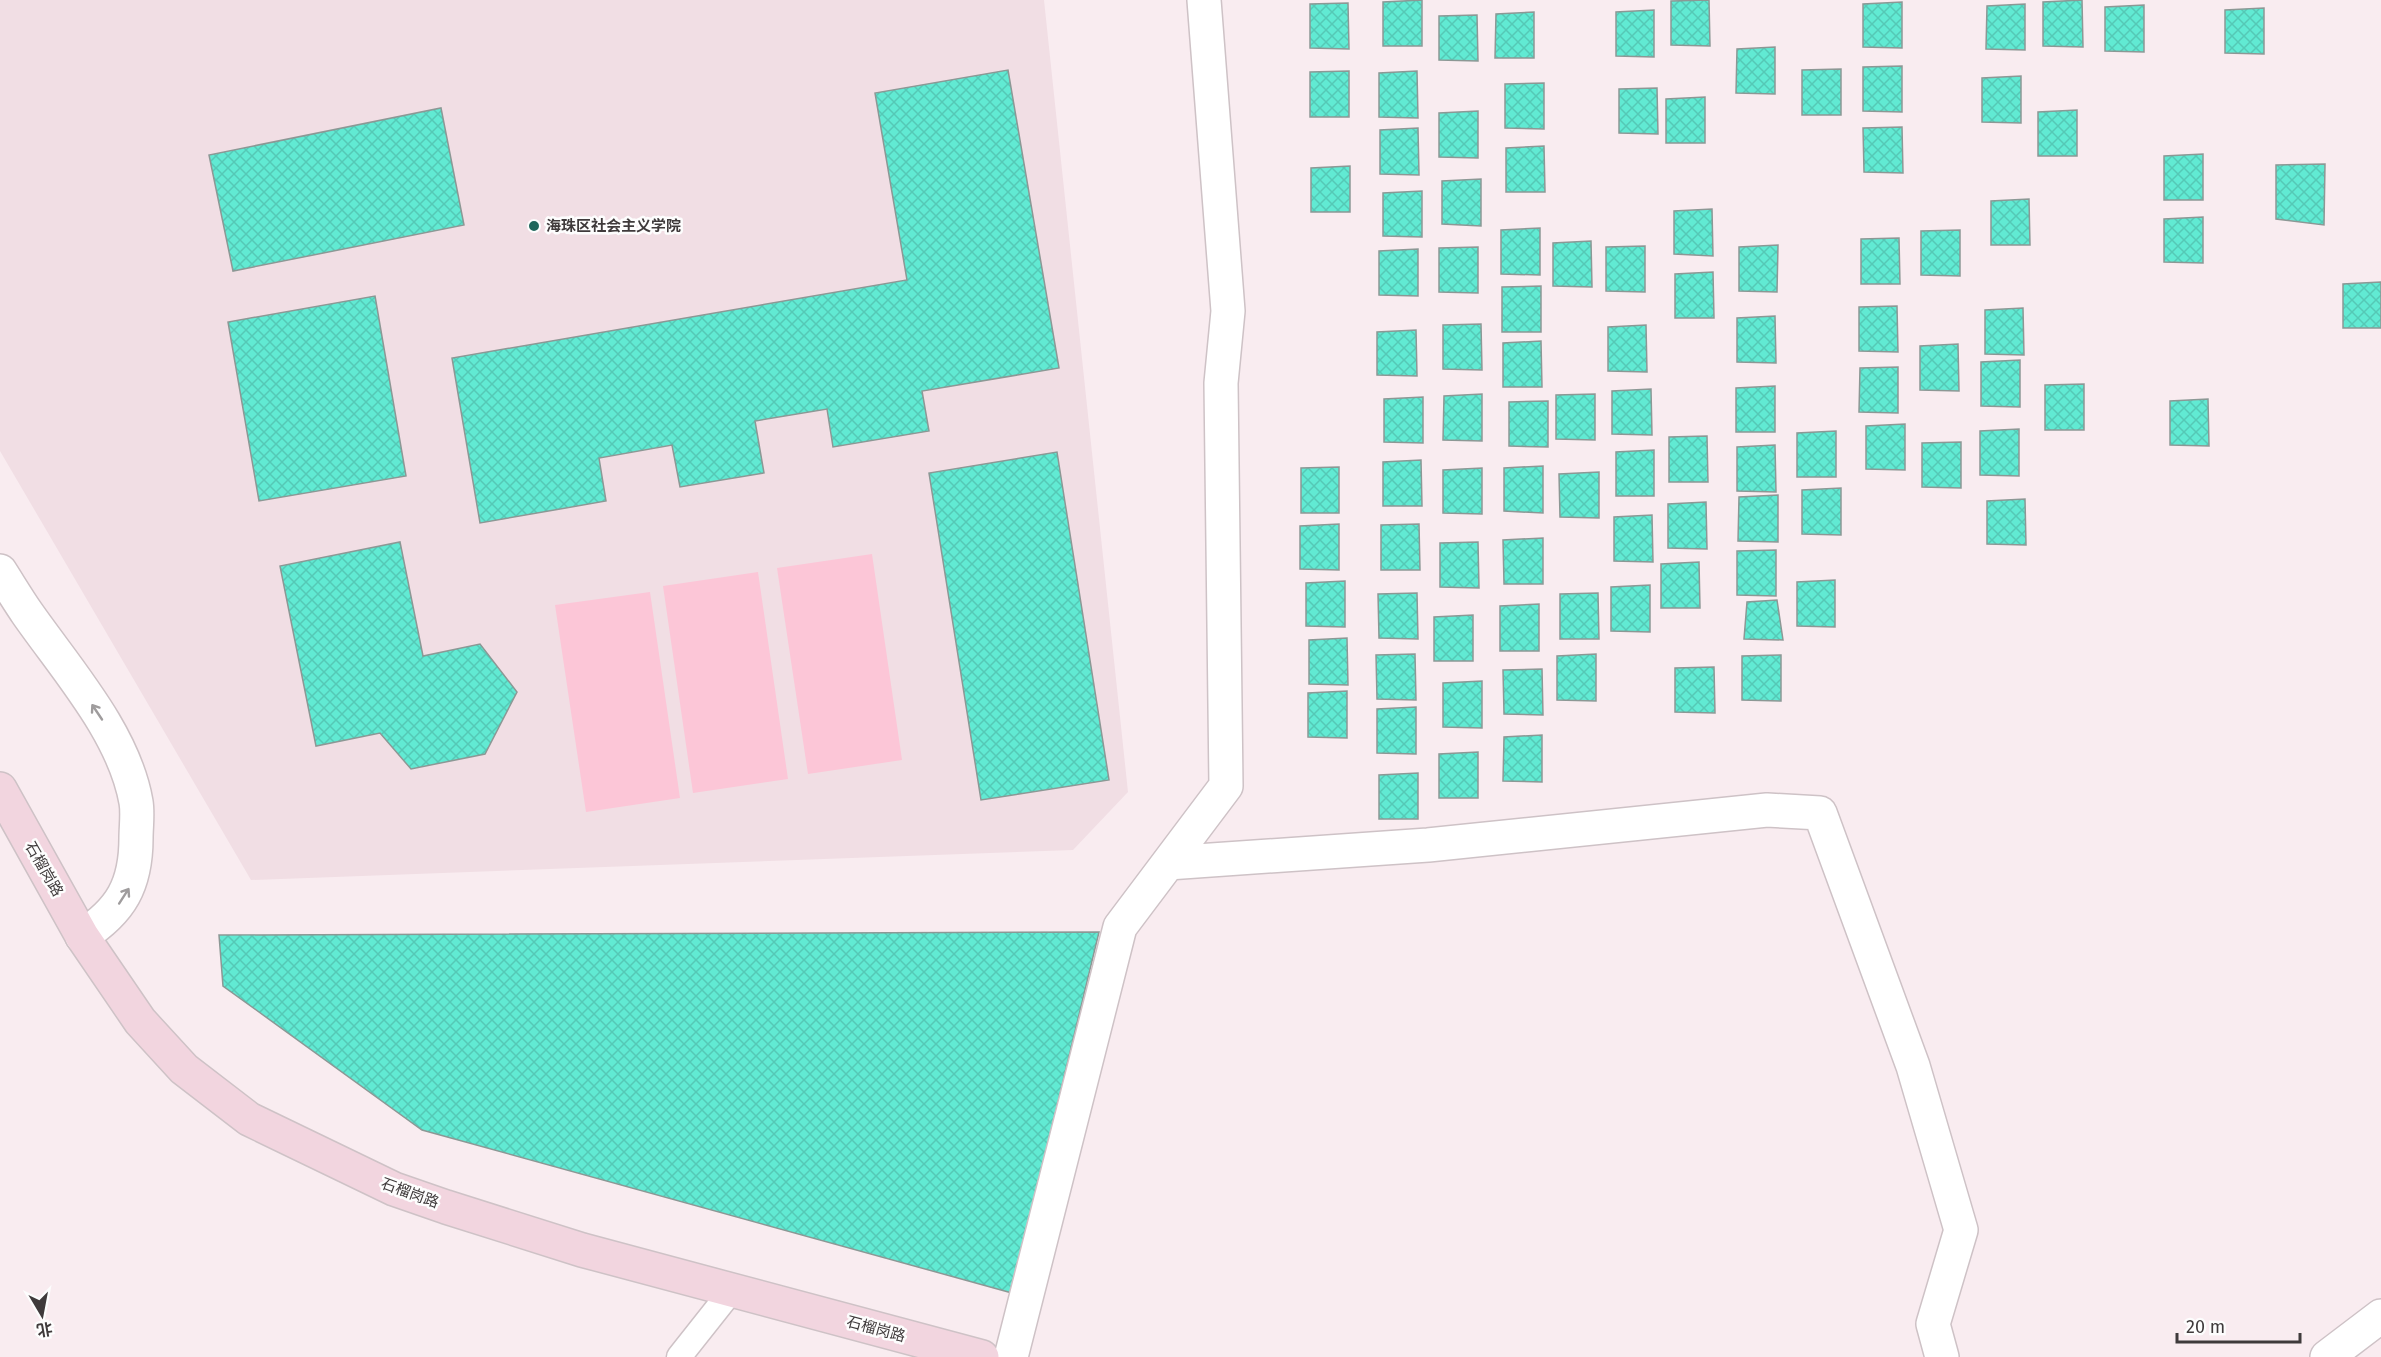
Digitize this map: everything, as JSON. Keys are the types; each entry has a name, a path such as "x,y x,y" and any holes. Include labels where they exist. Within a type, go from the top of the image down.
{"main road":[{"name":"石榴岗路","path":"0,789 82,936 140,1021 184,1069 249,1119 394,1189 582,1250 982,1357"}],"street":[{"path":"1011,1357 1119,927 1226,786 1221,383 1228,311 1204,0"},
{"path":"0,571 106,727 126,769 136,803 136,853 129,887 116,908 102,923 82,936"},
{"path":"1168,863 1428,844 1767,810 1820,813 1913,1066 1961,1230 1933,1324 1942,1357"},
{"path":"2327,1357 2381,1316"}],"lane":[{"path":"679,1357 732,1290"}],"shaded area":[{"name":"海珠区社会主义学院","path":"0,0 1044,0 1128,792 1073,850 251,880 0,451"},
{"path":"872,554 902,760 808,774 777,568"},
{"path":"758,572 788,779 693,793 663,586"},
{"path":"650,592 680,798 586,812 555,605"}],"building":[{"path":"1422,0 1422,46 1383,46 1383,2"},
{"path":"1709,0 1710,46 1671,45 1671,1"},
{"path":"2082,0 2083,47 2043,46 2043,2"},
{"path":"1902,2 1902,48 1863,47 1863,4"},
{"path":"1348,3 1349,49 1310,48 1310,4"},
{"path":"2025,4 2025,50 1986,49 1987,6"},
{"path":"2144,5 2144,52 2105,51 2105,7"},
{"path":"2264,8 2264,54 2225,53 2225,10"},
{"path":"1654,10 1654,57 1616,56 1616,12"},
{"path":"1534,12 1534,58 1495,58 1496,14"},
{"path":"1477,15 1478,61 1439,60 1439,16"},
{"path":"1775,47 1775,94 1736,93 1737,49"},
{"path":"1902,66 1902,112 1863,111 1863,67"},
{"path":"1841,69 1841,115 1802,115 1802,70"},
{"path":"1008,70 1059,368 922,391 929,431 833,447 827,409 755,421 764,473 680,487 672,445 599,458 606,501 480,523 452,358 907,280 875,93"},
{"path":"1349,71 1349,117 1310,117 1310,72"},
{"path":"1417,71 1418,118 1379,117 1379,73"},
{"path":"2021,76 2021,123 1982,122 1982,78"},
{"path":"1544,83 1544,129 1505,128 1505,84"},
{"path":"1657,88 1658,134 1619,133 1619,89"},
{"path":"1705,97 1705,143 1666,143 1666,99"},
{"path":"441,108 464,225 233,271 209,155"},
{"path":"2077,110 2077,156 2038,156 2038,112"},
{"path":"1478,111 1478,158 1439,157 1439,113"},
{"path":"1902,127 1903,173 1864,172 1863,128"},
{"path":"1418,128 1419,175 1380,174 1380,130"},
{"path":"1544,146 1545,192 1506,192 1506,148"},
{"path":"2203,154 2203,200 2164,200 2164,156"},
{"path":"2325,164 2324,225 2276,219 2276,165"},
{"path":"1350,166 1350,212 1311,212 1311,168"},
{"path":"1481,179 1481,226 1442,224 1442,181"},
{"path":"1422,191 1422,237 1383,236 1383,193"},
{"path":"2029,199 2030,245 1991,245 1991,201"},
{"path":"1712,209 1713,256 1674,254 1674,211"},
{"path":"2203,217 2203,263 2164,262 2164,219"},
{"path":"1540,228 1540,275 1501,274 1501,230"},
{"path":"1960,230 1960,276 1921,275 1921,231"},
{"path":"1899,238 1900,284 1861,284 1861,239"},
{"path":"1591,241 1592,287 1553,286 1553,243"},
{"path":"1778,245 1777,292 1739,291 1739,247"},
{"path":"1645,246 1645,292 1606,291 1606,247"},
{"path":"1478,247 1478,293 1439,292 1439,248"},
{"path":"1418,249 1418,296 1379,295 1379,251"},
{"path":"1713,272 1714,318 1675,318 1675,274"},
{"path":"2381,282 2381,328 2343,328 2343,284"},
{"path":"1541,286 1541,332 1502,332 1502,287"},
{"path":"375,296 406,476 259,501 228,322"},
{"path":"1897,306 1898,352 1859,351 1859,307"},
{"path":"2023,308 2024,355 1985,354 1985,310"},
{"path":"1775,316 1776,363 1737,362 1737,318"},
{"path":"1481,324 1482,370 1443,369 1443,325"},
{"path":"1646,325 1647,372 1608,371 1608,327"},
{"path":"1416,330 1417,376 1377,375 1377,332"},
{"path":"1541,341 1542,387 1503,387 1503,343"},
{"path":"1958,344 1959,391 1920,390 1920,346"},
{"path":"2020,360 2020,407 1981,406 1981,362"},
{"path":"1898,367 1898,413 1859,412 1860,368"},
{"path":"2084,384 2084,430 2045,430 2045,385"},
{"path":"1775,386 1775,432 1736,432 1736,388"},
{"path":"1651,389 1652,435 1612,434 1612,391"},
{"path":"1482,394 1482,441 1443,440 1444,396"},
{"path":"1595,394 1595,440 1556,439 1556,395"},
{"path":"1423,397 1423,443 1384,442 1384,399"},
{"path":"2208,399 2209,446 2170,445 2170,401"},
{"path":"1548,401 1548,447 1509,446 1509,402"},
{"path":"1905,424 1905,470 1866,469 1866,426"},
{"path":"2019,429 2019,476 1980,475 1980,431"},
{"path":"1836,431 1836,477 1797,477 1797,433"},
{"path":"1707,436 1708,482 1669,482 1669,437"},
{"path":"1961,442 1961,488 1922,487 1922,443"},
{"path":"1775,445 1776,492 1737,491 1737,447"},
{"path":"1654,450 1654,496 1616,496 1616,452"},
{"path":"1057,452 1109,780 981,800 929,473"},
{"path":"1421,460 1422,506 1383,506 1383,462"},
{"path":"1543,466 1543,513 1504,511 1504,468"},
{"path":"1339,467 1339,513 1301,513 1301,468"},
{"path":"1482,468 1482,514 1443,513 1443,470"},
{"path":"1599,472 1599,518 1560,517 1559,474"},
{"path":"1841,488 1841,535 1802,534 1802,490"},
{"path":"1778,495 1778,542 1738,541 1739,497"},
{"path":"2025,499 2026,545 1987,544 1987,501"},
{"path":"1706,502 1707,549 1668,548 1668,504"},
{"path":"1652,515 1653,562 1614,561 1614,517"},
{"path":"1339,524 1339,570 1300,569 1300,526"},
{"path":"1419,524 1420,570 1381,570 1381,525"},
{"path":"1543,538 1543,584 1504,584 1503,540"},
{"path":"400,542 423,656 480,644 517,692 485,754 411,769 380,733 316,746 280,566"},
{"path":"1478,542 1479,588 1440,587 1440,543"},
{"path":"1776,550 1776,596 1737,595 1737,551"},
{"path":"1699,562 1700,608 1661,608 1661,564"},
{"path":"1835,580 1835,627 1797,626 1797,582"},
{"path":"1345,581 1345,627 1306,626 1306,583"},
{"path":"1650,585 1650,632 1611,631 1611,587"},
{"path":"1417,593 1418,639 1379,638 1378,594"},
{"path":"1598,593 1599,639 1560,639 1560,594"},
{"path":"1777,600 1783,640 1744,639 1747,602"},
{"path":"1539,604 1539,651 1500,651 1500,606"},
{"path":"1473,615 1473,661 1434,661 1434,617"},
{"path":"1347,638 1348,685 1309,684 1309,640"},
{"path":"1415,654 1416,700 1377,699 1376,655"},
{"path":"1596,654 1596,701 1557,700 1557,656"},
{"path":"1781,655 1781,701 1742,700 1742,656"},
{"path":"1714,667 1715,713 1675,712 1675,668"},
{"path":"1542,669 1543,715 1504,714 1503,670"},
{"path":"1482,681 1482,728 1443,727 1443,683"},
{"path":"1347,691 1347,738 1308,737 1308,693"},
{"path":"1416,707 1416,754 1377,753 1377,709"},
{"path":"1542,735 1542,782 1503,781 1504,737"},
{"path":"1478,752 1478,798 1439,798 1439,754"},
{"path":"1418,773 1418,819 1379,819 1379,775"},
{"path":"1099,932 1012,1293 422,1130 223,986 219,935"}],"place":[{"name":"海珠区社会主义学院","path":"534,226"}]}
